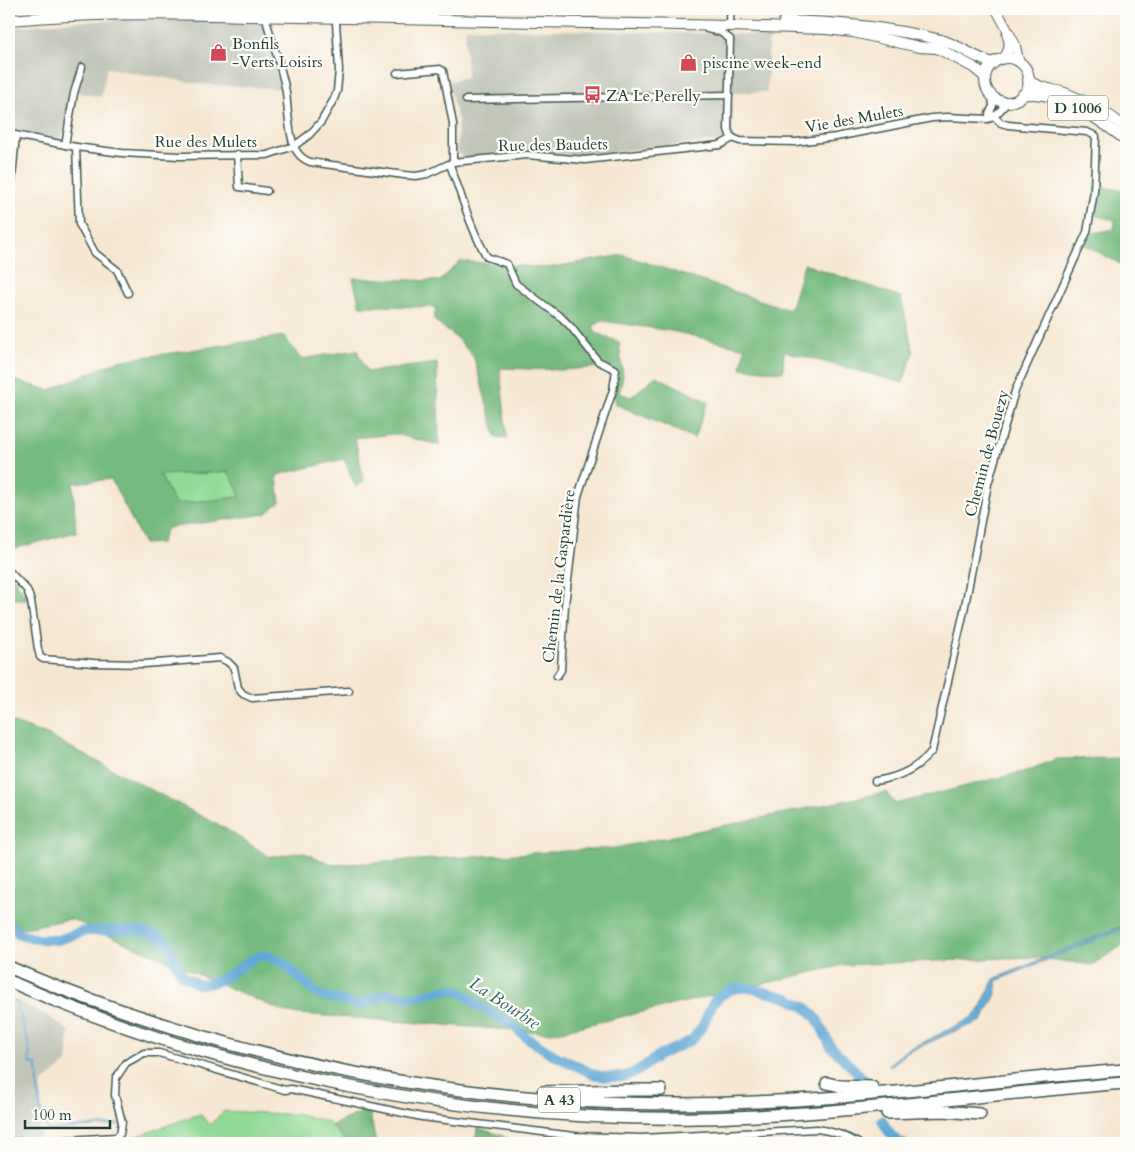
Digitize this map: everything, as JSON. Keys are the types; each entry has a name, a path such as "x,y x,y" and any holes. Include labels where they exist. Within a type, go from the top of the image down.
{"highway":[{"name":"A 43","path":"9,967 91,1000 160,1024 209,1038 310,1064 368,1076 484,1094 575,1102 719,1104 833,1097 1126,1070"},
{"name":"A 43","path":"9,981 84,1012 178,1043 257,1066 363,1089 471,1106 534,1112 639,1118 760,1116 848,1110 1126,1083"},
{"path":"827,1083 840,1086 866,1087 1016,1079"},
{"path":"445,1089 549,1092 661,1090"},
{"path":"760,1116 849,1115 926,1111 980,1114"}],"main road":[{"path":"9,13 77,9"},
{"path":"260,9 730,14 885,28 942,40 956,45 981,59 1014,60 1019,62"},
{"path":"994,9 1015,44 1019,62 1026,70 1028,80 1028,86 1022,95 1008,102 992,96 986,87 985,77 987,71 1008,50 1009,43 994,9"},
{"path":"9,20 61,16 191,14 826,29 852,32 919,47 937,48 978,70 985,77"},
{"name":"D 1006","path":"1028,80 1032,84 1067,94 1097,107 1126,128"},
{"name":"D 1006","path":"1022,95 1037,94 1059,99 1092,116 1126,140"}],"street":[{"path":"247,16 267,23 279,16"},
{"path":"267,23 285,90 290,131 294,146"},
{"name":"Rue des Mulets","path":"12,135 122,154 179,156 267,154 294,146 309,135 321,122 337,91 339,70 336,23"},
{"path":"685,25 720,32 730,39 728,129 733,138"},
{"path":"65,145 74,93 82,67"},
{"path":"397,73 440,69 443,72 453,124 452,163"},
{"path":"466,100 729,95"},
{"path":"992,96 992,115"},
{"path":"992,115 1008,102"},
{"name":"Vie des Mulets","path":"733,138 740,141 796,142 836,137 932,118 988,119 992,115 1001,123 1008,125 1087,132 1096,136"},
{"path":"9,211 12,135"},
{"name":"Chemin de Bouezy","path":"875,781 888,779 911,769 932,752 964,612 988,484 1012,400 1087,232 1094,192 1096,136"},
{"name":"Rue des Baudets","path":"294,146 298,155 310,162 416,176 427,174 452,163 527,155 585,160 720,145 733,138"},
{"path":"76,147 79,224 95,252 117,270 128,294"},
{"path":"238,154 239,187 267,191"},
{"name":"Chemin de la Gaspardière","path":"452,163 468,216 487,257 507,264 516,284 562,318 598,361 616,370 613,390 578,496 565,605 561,670 557,676"},
{"path":"9,571 27,590 31,601 38,649 40,657 43,659 144,664 220,658 234,668 238,688 243,694 252,698 349,691"},
{"path":"9,1142 116,1137 120,1134 122,1122 115,1095 116,1078 126,1063 144,1053 159,1053 285,1090 291,1089 422,1117 574,1136 642,1138 817,1129 833,1131 858,1143"}],"shaded area":[{"path":"149,19 263,21 281,89 200,84 107,68 101,97 72,91 61,140 9,129 9,28 64,22"},
{"name":"ZA Le Perelly","path":"466,28 769,35 767,92 732,93 733,140 582,156 524,153 464,158 457,152 458,121 448,82 467,77"},
{"path":"9,997 46,1015 69,1031 67,1063 42,1083 39,1143 9,1143"}],"green space":[{"path":"1096,186 1126,191 1126,267 1083,244 1088,234 1114,229 1115,220 1092,215"},
{"path":"623,255 790,310 804,264 901,297 913,352 903,383 784,351 783,372 741,368 745,348 672,331 603,321 593,326 596,333 619,342 623,377 619,393 631,397 656,376 708,402 694,438 615,404 612,375 603,367 561,370 500,368 507,438 496,437 474,358 460,341 434,320 436,307 360,306 353,278 440,281 460,261 548,268"},
{"path":"284,336 301,359 357,350 367,372 437,363 439,445 394,434 355,438 364,481 356,487 344,459 277,475 280,502 265,514 167,528 161,543 144,544 111,479 73,483 76,532 9,550 9,379 49,390 118,361","holes":["229,472 241,497 175,504 160,475"]},
{"path":"229,472 241,497 174,504 160,475"},
{"path":"9,574 12,576 28,599 9,599"},
{"path":"9,721 47,735 226,829 270,857 302,852 334,865 615,848 886,792 895,804 1026,771 1057,759 1126,758 1126,943 1092,965 1032,957 844,965 552,1033 287,1013 71,919 9,931"},
{"path":"369,1109 376,1143 347,1143 332,1125"},
{"path":"224,1111 303,1115 328,1122 347,1143 102,1143 123,1141 200,1114 210,1125"},
{"path":"477,1128 501,1135 515,1143 475,1143"}],"water":[{"path":"1119,927 1119,930 996,981 997,992 982,1021 906,1053 890,1067 889,1064 904,1052 969,1019 978,1012 994,979"}],"waterway":[{"name":"La Bourbre","path":"9,923 19,934 37,939 58,940 87,931 124,930 152,934 165,940 180,972 184,977 197,984 208,984 221,980 252,959 268,956 295,973 320,995 359,1005 386,994 411,997 454,989 470,998 475,1004 511,1024 527,1038 552,1054 593,1074 605,1077 622,1077 638,1071 658,1056 692,1040 702,1027 713,1003 720,996 732,989 750,988 788,998 809,1010 817,1019 831,1047 866,1081"},
{"path":"16,1001 29,1046 30,1063 37,1065 40,1109 48,1130 120,1124"},
{"name":"La Bourbre","path":"882,1120 893,1137 903,1143"}],"tunnel":[{"path":"336,9 336,22"}],"place":[{"name":"Bonfils -Verts Loisirs","path":"218,52"},
{"name":"piscine week-end","path":"689,62"},
{"name":"ZA Le Perelly","path":"592,95"}]}
